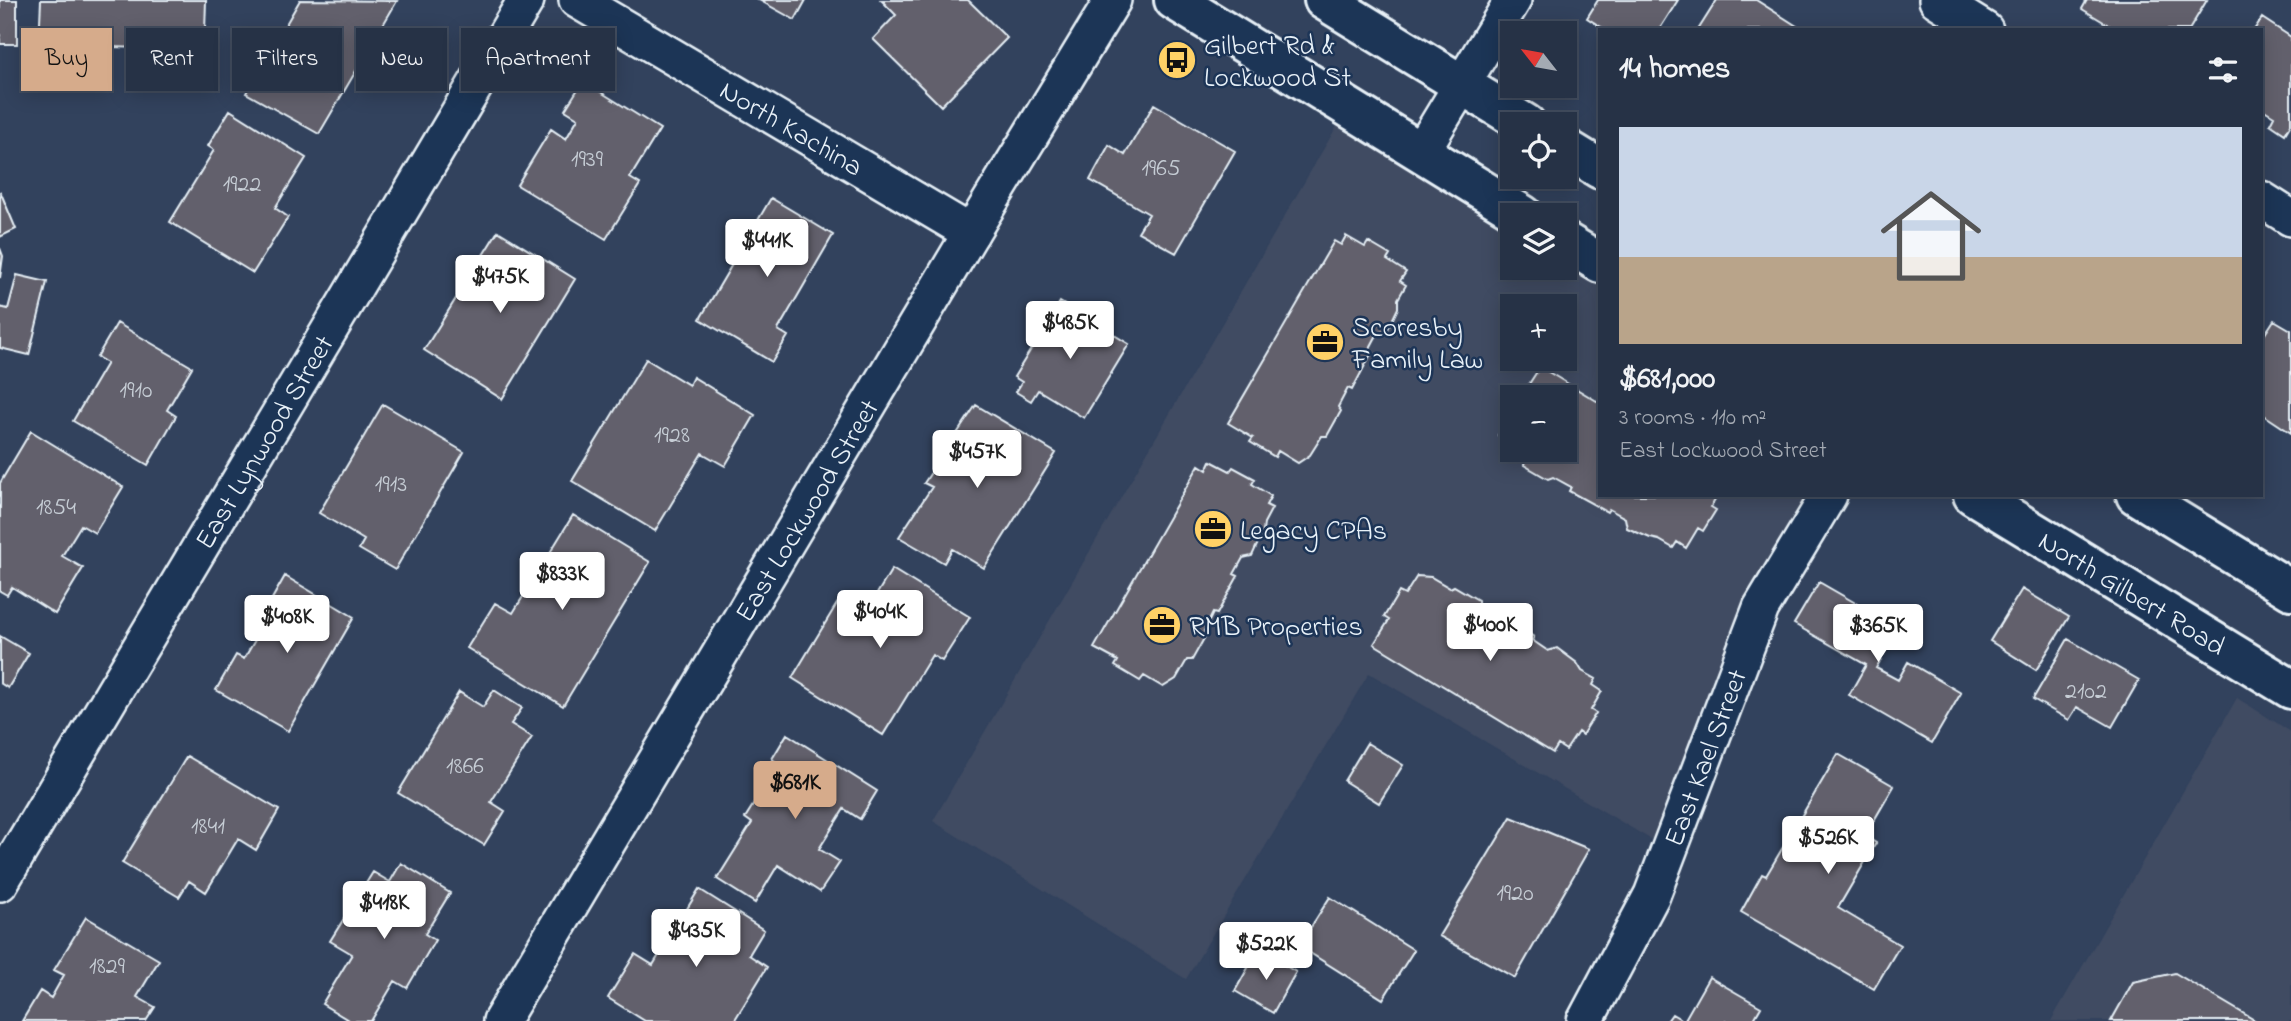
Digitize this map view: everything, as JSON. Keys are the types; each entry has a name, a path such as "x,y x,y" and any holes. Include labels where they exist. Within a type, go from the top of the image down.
{"main road":[{"path":"1174,0 1504,203"},
{"path":"1324,0 1506,112"},
{"path":"1577,155 1598,168"},
{"path":"1577,249 1598,262"},
{"name":"North Gilbert Road","path":"1976,497 2291,689"},
{"path":"2139,497 2291,590"}],"street":[{"name":"East Lynwood Street","path":"0,883 526,0"},
{"name":"North Kachina","path":"576,0 971,233"},
{"name":"East Lockwood Street","path":"501,1021 971,233 1114,0"},
{"path":"1421,152 1513,0"},
{"path":"1937,0 1982,28"},
{"path":"2263,201 2291,218"},
{"name":"East Kael Street","path":"1585,1021 1652,895 1761,608 1828,497"}],"shaded area":[{"path":"1348,107 1500,207 1500,280 1577,280 1577,250 1598,263 1598,497 1828,497 1669,850 1369,673 1186,979 933,821"},
{"path":"2237,698 2291,732 2291,1021 2051,1021"}],"building":[{"path":"0,0 17,0 17,44 0,44"},
{"path":"41,0 206,0 205,28 126,28 126,47 112,47 112,28 40,28"},
{"path":"300,0 397,1 381,28 356,28 356,71 319,134 246,93 342,91 342,28 284,28"},
{"path":"759,0 806,0 795,20"},
{"path":"881,0 968,0 1007,38 941,106 873,39 896,15"},
{"path":"1598,0 1678,0 1660,28 1603,28 1587,18"},
{"path":"1717,0 1756,0 1800,28 1699,28"},
{"path":"2087,0 2207,0 2190,28 2114,28 2082,9"},
{"path":"2262,18 2291,37 2291,124 2285,134 2270,124 2274,116 2263,109 2263,28 2255,28"},
{"path":"577,91 599,91 660,129 630,178 640,184 606,239 517,185 551,129 566,139 578,118 565,110"},
{"path":"1154,104 1235,151 1176,253 1138,232 1149,214 1090,180 1109,145 1125,155"},
{"path":"230,110 306,158 275,208 288,217 253,273 170,222 214,150 208,146"},
{"path":"0,191 16,229 0,237"},
{"path":"771,198 833,235 778,330 788,336 772,362 700,319"},
{"path":"498,231 575,279 502,399 424,350"},
{"name":"Scoresby Family Law","path":"1346,236 1365,247 1368,242 1390,255 1387,260 1406,272 1400,281 1406,285 1387,331 1378,333 1369,350 1372,352 1352,390 1348,388 1338,407 1341,411 1327,436 1322,436 1310,455 1298,463 1278,451 1275,457 1250,442 1253,438 1228,423 1334,241 1341,245"},
{"path":"0,248 3,256 0,278"},
{"path":"17,275 47,282 29,355 0,348 0,307 8,309"},
{"path":"1060,302 1129,344 1084,418 1038,390 1031,401 1016,392 1022,382 1014,377"},
{"path":"2274,320 2291,330 2291,433 2263,414 2263,337"},
{"path":"117,323 192,367 167,410 176,416 148,465 73,421 107,363 97,357"},
{"path":"646,359 689,385 693,377 755,415 725,466 702,453 655,531 572,481"},
{"path":"1537,371 1547,371 1570,385 1528,385"},
{"path":"1577,389 1598,402 1598,497 1717,497 1711,507 1716,510 1703,531 1698,528 1686,548 1677,542 1673,548 1627,528 1625,518 1609,509 1607,512 1569,491 1571,487 1553,477 1548,479 1524,465 1525,462 1577,462"},
{"path":"383,404 464,452 395,570 359,549 364,540 319,513"},
{"path":"976,405 1056,453 984,568 952,549 944,563 899,537 932,487 924,483"},
{"path":"31,431 123,487 95,533 81,525 62,556 83,568 55,614 12,587 7,595 0,591 0,483"},
{"path":"1211,461 1230,471 1233,467 1255,479 1252,484 1271,496 1266,505 1272,508 1252,556 1243,558 1234,574 1238,576 1217,614 1213,613 1204,631 1206,635 1192,660 1187,660 1176,679 1163,687 1144,676 1140,681 1115,666 1118,661 1094,648 1199,465 1207,470"},
{"path":"573,515 650,562 563,706 467,648 495,603 513,613"},
{"path":"892,569 970,617 942,661 932,655 883,735 792,678 838,602 863,617"},
{"path":"285,576 354,617 288,731 216,690 236,655 244,659 269,616 264,613"},
{"path":"1417,576 1431,577 1450,588 1454,586 1478,600 1478,605 1496,617 1498,613 1534,637 1532,640 1548,651 1557,648 1577,663 1582,671 1596,679 1593,685 1602,691 1591,710 1596,713 1582,735 1578,732 1566,750 1558,745 1553,753 1374,644 1389,620 1384,617 1399,592 1405,595"},
{"path":"1819,582 1899,628 1876,668 1898,680 1908,662 1961,693 1932,743 1849,695 1866,665 1794,624"},
{"path":"2022,589 2069,617 2036,670 1990,641"},
{"path":"0,636 29,653 8,688 0,683"},
{"path":"2068,639 2139,680 2112,727 2077,707 2069,720 2033,699"},
{"path":"494,690 522,708 511,724 532,737 491,802 505,811 484,845 398,793 459,692 483,707"},
{"path":"787,734 877,791 860,819 844,809 819,849 840,862 820,892 778,865 755,903 717,879 752,823 745,818 779,764 772,759"},
{"path":"1367,743 1403,765 1379,803 1344,781"},
{"path":"1838,754 1894,786 1865,836 1876,843 1838,908 1900,945 1874,989 1741,912 1762,874 1766,876"},
{"path":"187,756 279,810 256,850 238,839 206,892 189,881 179,897 122,863"},
{"path":"1511,817 1589,849 1515,978 1439,936"},
{"path":"401,863 450,893 425,934 435,940 407,988 395,981 371,1021 350,1021 322,1004 352,954 330,941 373,872 390,882"},
{"path":"699,889 764,930 749,955 767,967 734,1021 645,1021 608,998 635,954 653,965"},
{"path":"1330,897 1414,950 1383,999 1299,946"},
{"path":"86,917 159,960 137,997 155,1007 146,1021 22,1021 40,991 51,998 64,975 54,970"},
{"path":"1258,950 1296,972 1273,1013 1235,991"},
{"path":"2175,973 2256,1021 2111,1021 2133,982"},
{"path":"1709,977 1761,1007 1753,1021 1684,1021"},
{"path":"1672,1014 1684,1021 1667,1021"}],"place":[{"name":"Gilbert Rd & Lockwood St","path":"1177,60"},
{"name":"Scoresby Family Law","path":"1325,342"},
{"name":"Legacy CPAs","path":"1213,529"},
{"name":"RMB Properties","path":"1162,625"}]}
